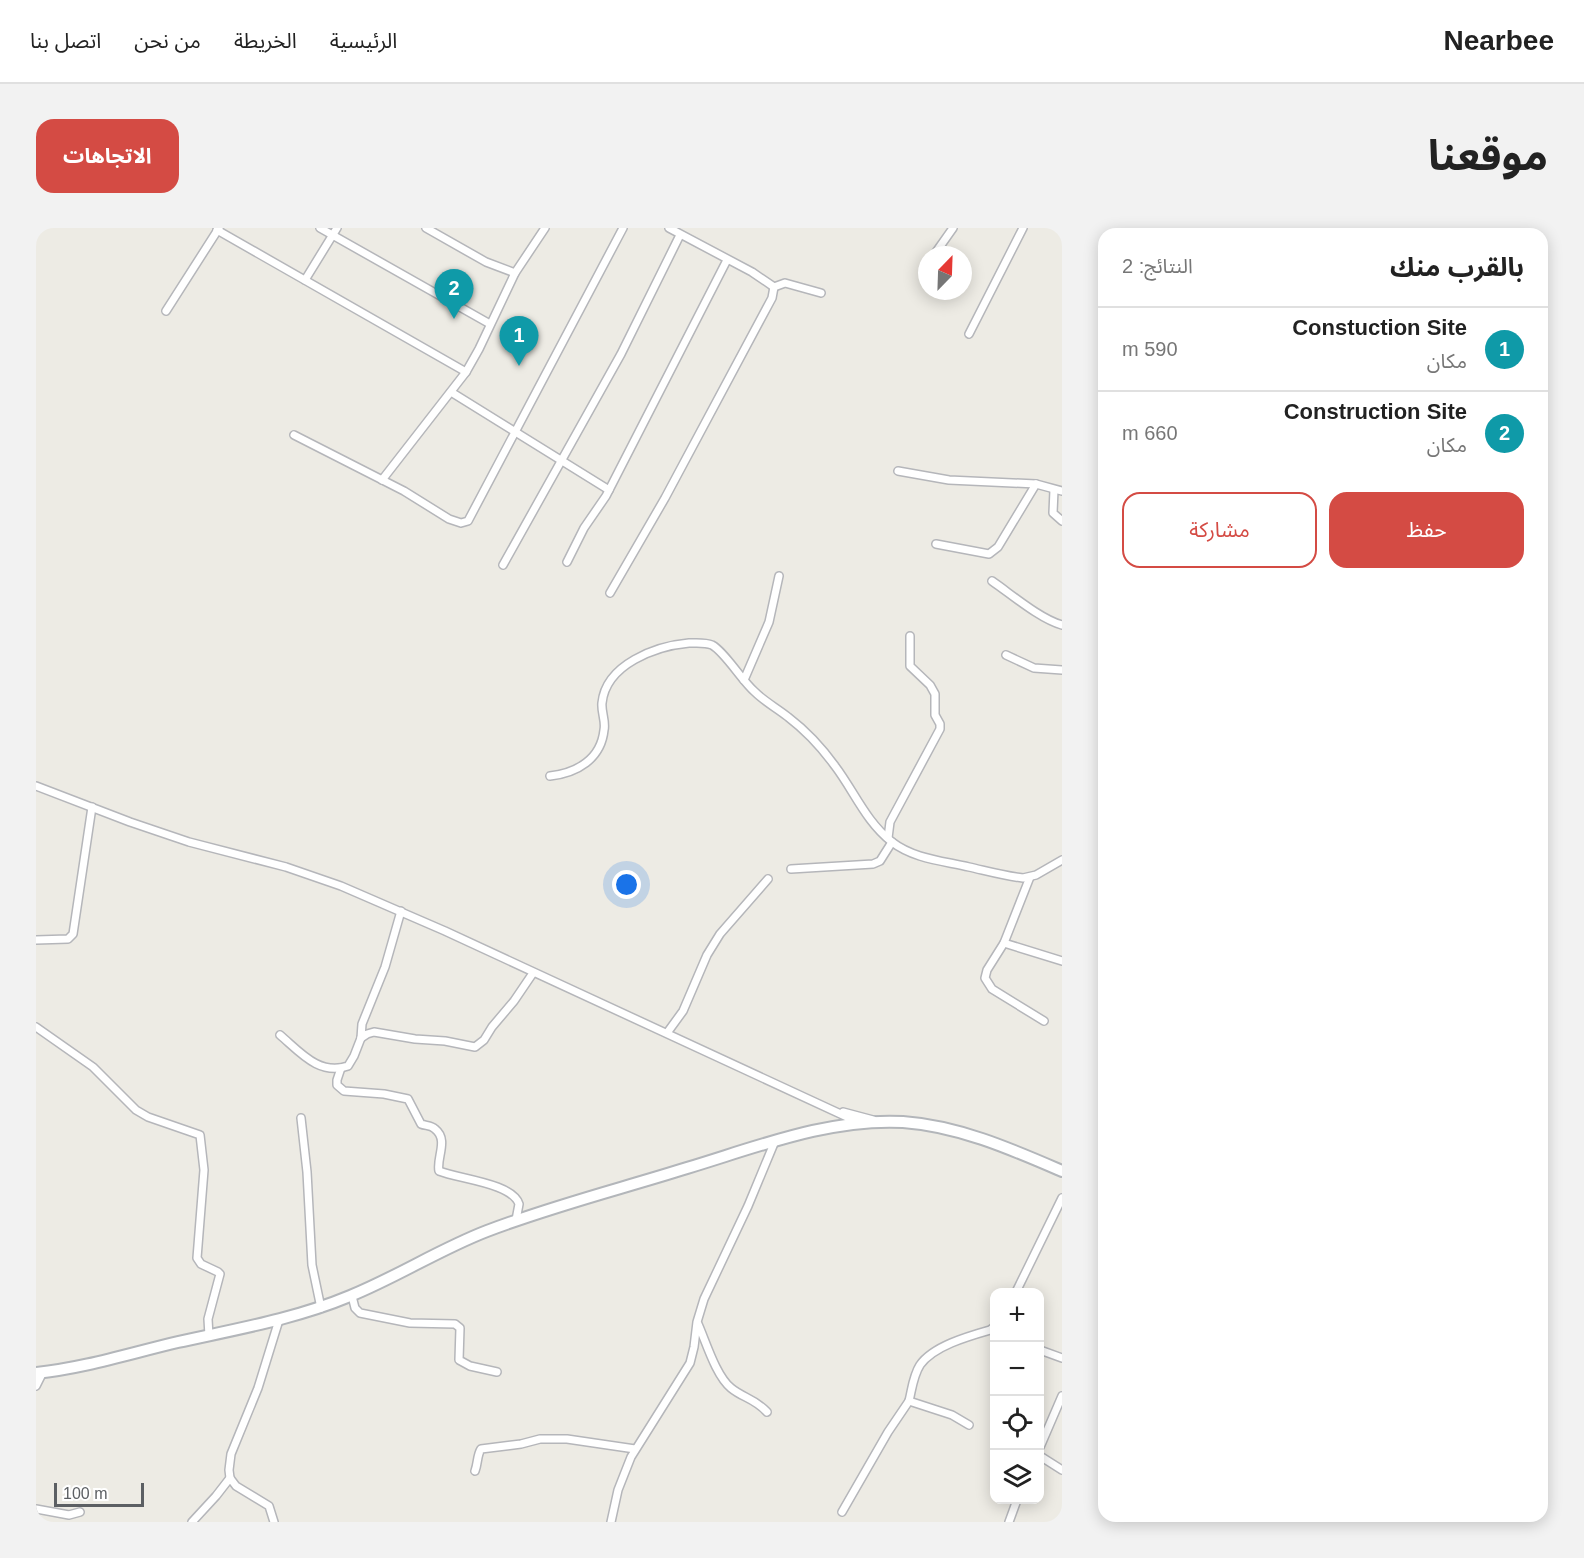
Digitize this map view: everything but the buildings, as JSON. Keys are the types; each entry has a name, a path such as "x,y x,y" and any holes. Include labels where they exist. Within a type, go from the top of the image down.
{"street":[{"path":"320,228 335,231 490,324"},
{"path":"426,228 486,262 515,273"},
{"path":"382,480 466,372 515,273 545,228"},
{"path":"294,435 382,480 449,519 461,523 468,521 623,228"},
{"path":"669,228 752,272 774,287"},
{"path":"940,246 953,228"},
{"path":"969,334 1023,228"},
{"path":"166,311 218,229 466,372"},
{"path":"305,280 335,231"},
{"path":"503,565 621,354 680,235"},
{"path":"567,562 584,528 609,489 728,260"},
{"path":"774,287 785,283 821,293"},
{"path":"610,593 665,498 772,298 774,287"},
{"path":"451,392 609,489"},
{"path":"898,471 949,480 1036,484 1058,491 1053,513 1062,521"},
{"path":"936,543 989,554 998,547 1036,484"},
{"path":"744,680 770,622 779,576"},
{"path":"992,581 1062,625"},
{"path":"791,869 873,864 880,861 890,840 890,822 940,729 935,715 935,694 930,685 910,666 910,636"},
{"path":"550,776 578,770 599,747 604,730 602,705 605,694 615,674 626,664 677,645 704,643 717,649 754,692 811,738 835,766 859,805 890,840 939,862 1015,877 1030,877 1062,860"},
{"path":"1006,655 1034,668 1062,670"},
{"path":"36,786 189,842 309,874 341,886 401,911 860,1123"},
{"path":"36,940 64,940 73,934 92,807"},
{"path":"1030,877 1004,943 987,970 986,982 992,989 1044,1021"},
{"path":"667,1033 683,1011 707,955 720,934 768,879"},
{"path":"280,1035 320,1067 348,1066 362,1038 362,1024 385,967 401,911"},
{"path":"1004,943 1062,961"},
{"path":"362,1038 374,1032 415,1040 444,1041 475,1047 484,1040 533,973"},
{"path":"36,1027 93,1066 135,1110 148,1117 200,1135 204,1174 197,1258 201,1264 220,1274 208,1319 209,1336"},
{"path":"341,1068 337,1085 344,1091 384,1094 408,1099 421,1124 435,1128 440,1134 439,1171 512,1192 519,1204 516,1220"},
{"path":"838,1112 882,1122"},
{"path":"301,1118 307,1172 312,1265 321,1308"},
{"path":"36,1386 40,1372 78,1368 321,1308 352,1296 483,1232 516,1220 775,1141 815,1131 860,1123 923,1124 969,1134 1062,1171"},
{"path":"611,1522 618,1490 635,1449 690,1363 697,1322 705,1299 775,1141"},
{"path":"1018,1288 1062,1198"},
{"path":"352,1296 355,1308 360,1313 410,1323 455,1324 460,1328 459,1360 470,1366 497,1372"},
{"path":"274,1522 269,1506 236,1486 230,1478 229,1470 231,1454 258,1388 279,1320"},
{"path":"697,1322 723,1380 733,1390 752,1399 767,1412"},
{"path":"842,1512 877,1450 909,1401 913,1381 921,1364 934,1353 959,1339 990,1330"},
{"path":"1044,1351 1062,1358"},
{"path":"1044,1438 1062,1396"},
{"path":"909,1401 952,1415 969,1425"},
{"path":"475,1471 478,1454 482,1449 540,1439 567,1439 635,1449"},
{"path":"1044,1459 1062,1470"},
{"path":"192,1522 230,1478"},
{"path":"1009,1522 1016,1504"},
{"path":"36,1509 69,1515 80,1512"}],"place":[{"name":"Construction Site","path":"454,319"},
{"name":"Constuction Site","path":"519,366"}]}
